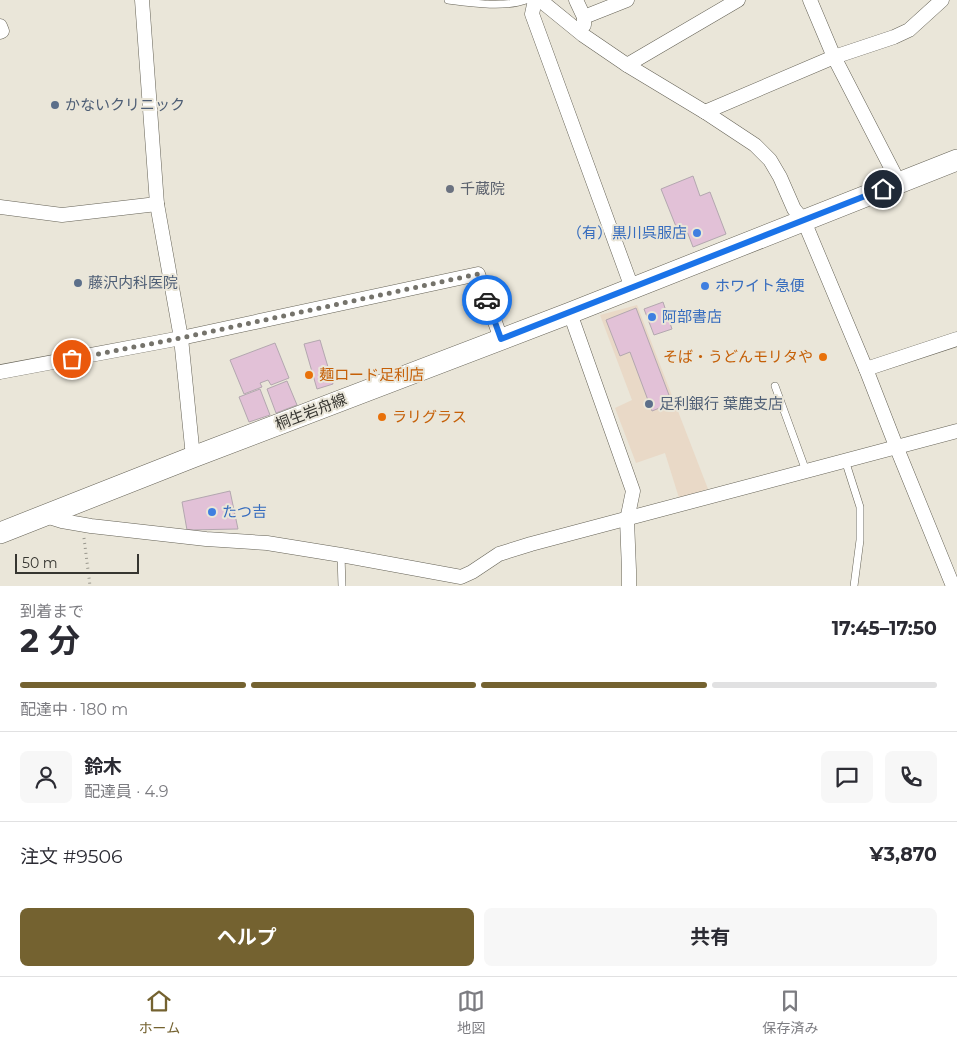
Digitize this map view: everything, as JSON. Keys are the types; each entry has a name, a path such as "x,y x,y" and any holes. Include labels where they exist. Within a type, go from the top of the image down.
{"main road":[{"name":"桐生岩舟線","path":"0,533 570,313 957,160"}],"street":[{"path":"142,0 157,204 181,338 192,458"},
{"path":"534,0 532,14 632,288"},
{"path":"540,0 583,35 627,65 755,145 770,160 780,177 794,209 804,221 953,586"},
{"path":"576,0 584,17 583,35"},
{"path":"584,17 627,0"},
{"path":"627,65 738,0"},
{"path":"810,0 834,57 899,183"},
{"path":"705,112 834,57 894,37 909,30 942,0"},
{"path":"0,26 2,31 0,32"},
{"path":"0,207 62,215 157,204"},
{"path":"0,372 181,338 478,274 501,339"},
{"path":"570,313 633,491 626,520 629,586"},
{"path":"866,369 957,339"},
{"path":"46,516 82,525 206,539 267,543 461,577 499,554 531,544 957,431"}],"lane":[{"path":"448,0 500,4 526,0"},
{"path":"775,386 806,471"},
{"path":"845,460 860,506 860,540 854,586"},
{"path":"341,555 342,586"}],"path":[{"path":"82,525 90,586"}],"shaded area":[{"name":"足利銀行 葉鹿支店","path":"637,305 708,489 679,498 665,453 636,463 615,408 632,400 600,315"}],"building":[{"path":"693,176 700,196 710,192 726,234 693,247 685,226 677,229 661,189"},
{"path":"663,302 672,329 654,335 644,309"},
{"path":"636,308 672,403 652,411 630,352 620,356 606,320"},
{"path":"320,340 333,384 317,389 304,344"},
{"path":"275,343 289,378 271,385 268,380 260,383 262,387 244,394 230,360"},
{"path":"287,381 297,405 276,413 267,389"},
{"path":"260,389 270,415 249,422 239,397"},
{"path":"230,491 238,529 187,530 182,502"}],"way so far":[{"path":"72,359 181,338 478,274 487,300"}],"place":[{"name":"かないクリニック","path":"55,105"},
{"name":"千蔵院","path":"450,189"},
{"name":"（有）黒川呉服店","path":"697,233"},
{"name":"藤沢内科医院","path":"78,283"},
{"name":"ホワイト急便","path":"705,286"},
{"name":"阿部書店","path":"652,317"},
{"name":"そば・うどんモリタや","path":"823,357"},
{"name":"麺ロード足利店","path":"309,375"},
{"name":"足利銀行 葉鹿支店","path":"649,404"},
{"name":"ラリグラス","path":"382,417"},
{"name":"たつ吉","path":"212,512"}],"route":[{"path":"487,300 501,339 883,189"}]}
